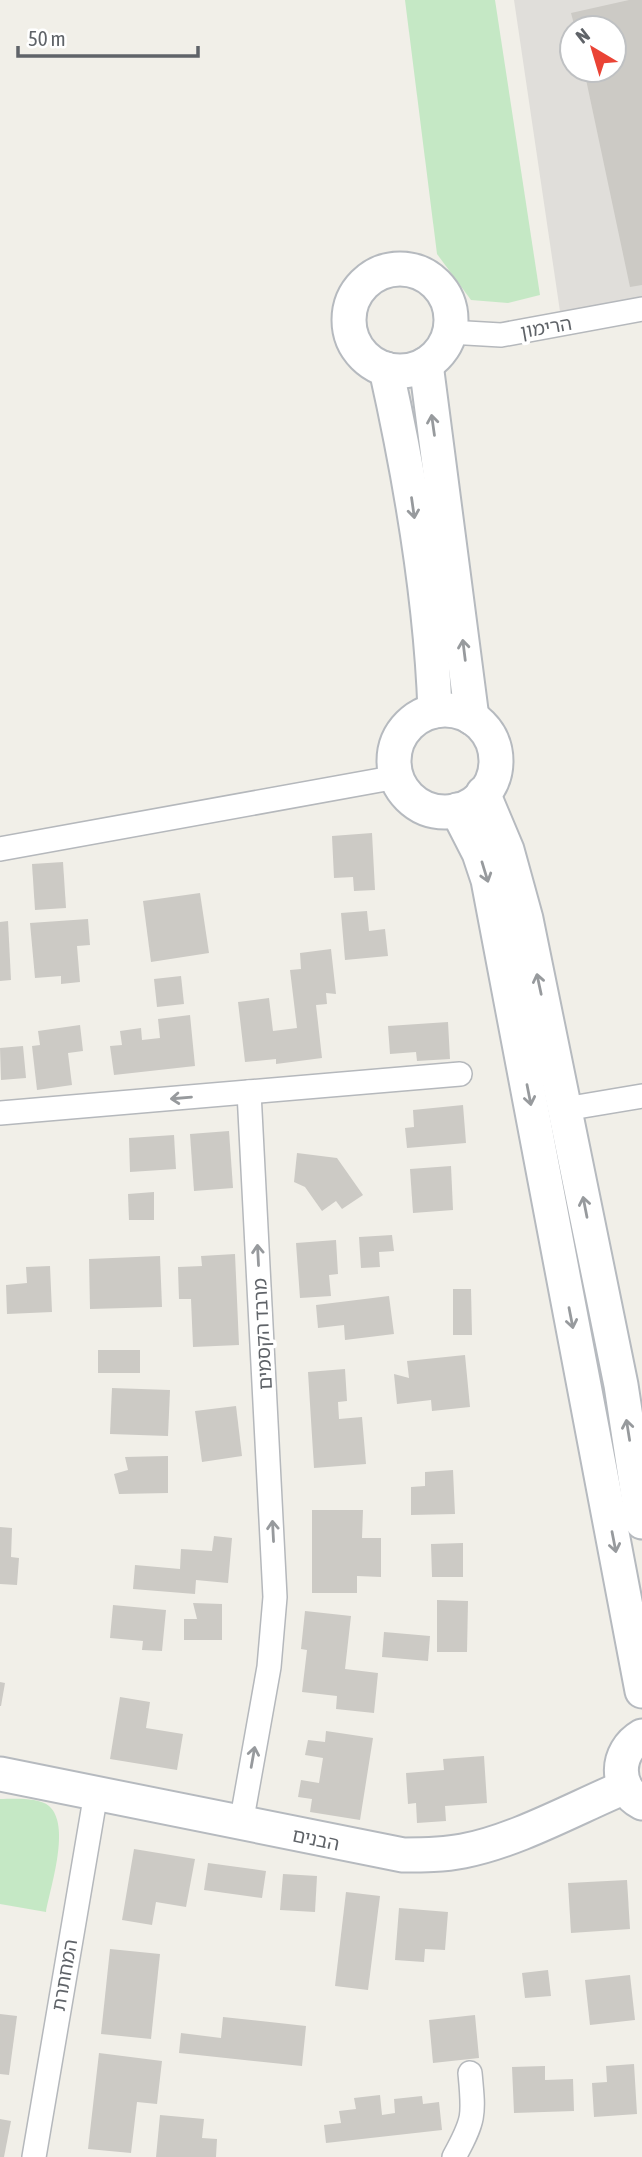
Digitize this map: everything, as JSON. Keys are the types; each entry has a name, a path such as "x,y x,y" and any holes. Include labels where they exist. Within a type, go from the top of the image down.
{"street":[{"path":"400,268 417,271 433,280 443,292 450,309 449,332 439,352 426,364 406,371 386,369 370,362 361,354 352,338 349,311 359,289 367,280 382,271 400,268"},
{"name":"הרימון","path":"449,332 500,335 642,309"},
{"path":"426,364 472,718"},
{"path":"386,369 407,467 433,654 435,711"},
{"path":"429,711 460,711 472,718 480,723 491,737 496,753 495,771 470,802 442,812 425,808 407,795 397,777 394,753 397,740 407,725 429,711"},
{"path":"0,849 397,777"},
{"path":"470,802 506,850 526,919 621,1385 642,1522"},
{"path":"470,802 479,853 488,880 642,1691"},
{"path":"0,1113 460,1074"},
{"name":"מרבד הקסמים","path":"241,1824 269,1667 275,1597 249,1092"},
{"path":"565,1109 642,1096"},
{"path":"634,1795 621,1776 621,1762 626,1749 642,1736"},
{"name":"הבנים","path":"0,1774 403,1855 463,1851 634,1795"},
{"name":"המחתרת","path":"34,2157 96,1793"},
{"path":"454,2157 470,2130 474,2112 470,2073"}],"shaded area":[{"path":"514,0 642,0 642,312 562,325"}],"green space":[{"path":"405,0 495,0 540,295 508,303 471,300 437,254"},
{"path":"0,1799 39,1801 49,1806 55,1815 59,1827 58,1856 46,1912 0,1904"}],"building":[{"path":"629,0 642,0 642,285 630,287 587,84 628,84 628,14 571,13"},
{"path":"372,833 375,890 354,891 353,877 334,878 332,836"},
{"path":"63,862 66,908 35,910 32,864"},
{"path":"200,893 209,953 151,962 143,901"},
{"path":"367,911 369,931 385,929 388,956 345,960 341,913"},
{"path":"88,919 90,945 77,946 80,982 61,984 61,976 35,978 30,923"},
{"path":"8,921 11,980 0,981 0,922"},
{"path":"331,949 336,994 326,993 327,1004 316,1005 322,1058 276,1064 276,1059 245,1062 238,1002 269,998 273,1031 297,1028 290,970 301,969 300,953"},
{"path":"181,976 184,1004 157,1007 154,979"},
{"path":"190,1015 195,1066 114,1075 110,1046 122,1045 120,1031 141,1028 142,1040 160,1038 158,1019"},
{"path":"448,1022 450,1059 417,1061 416,1052 390,1054 388,1026"},
{"path":"80,1025 83,1051 68,1053 72,1085 37,1090 32,1046 40,1045 38,1031"},
{"path":"23,1046 26,1078 1,1080 0,1048"},
{"path":"463,1105 466,1143 407,1148 405,1128 414,1127 413,1110"},
{"path":"229,1131 233,1188 194,1191 190,1134"},
{"path":"174,1135 176,1169 130,1172 129,1138"},
{"path":"297,1153 337,1158 363,1195 342,1209 336,1201 322,1211 305,1187 294,1182"},
{"path":"451,1166 453,1210 413,1213 410,1169"},
{"path":"154,1192 154,1220 129,1220 128,1194"},
{"path":"392,1235 394,1251 379,1252 380,1267 361,1268 359,1237"},
{"path":"336,1240 338,1274 329,1275 331,1296 300,1298 296,1243"},
{"path":"235,1254 239,1345 193,1347 191,1299 179,1299 178,1267 202,1266 201,1256"},
{"path":"160,1256 162,1307 90,1309 89,1259"},
{"path":"50,1266 52,1312 7,1314 6,1285 27,1283 26,1267"},
{"path":"453,1289 471,1289 472,1335 453,1335"},
{"path":"389,1296 394,1334 345,1340 344,1325 318,1328 316,1305"},
{"path":"98,1350 140,1350 140,1373 98,1373"},
{"path":"465,1355 470,1407 432,1411 431,1400 397,1404 394,1374 409,1378 407,1361"},
{"path":"345,1369 347,1401 338,1402 339,1419 362,1417 366,1464 314,1468 308,1372"},
{"path":"112,1388 170,1390 168,1436 110,1434"},
{"path":"236,1406 242,1456 202,1462 195,1411"},
{"path":"168,1456 168,1493 119,1494 114,1474 128,1470 125,1457"},
{"path":"453,1470 455,1514 411,1515 411,1487 425,1486 425,1472"},
{"path":"312,1510 363,1510 362,1538 381,1538 381,1577 357,1576 357,1593 312,1593"},
{"path":"0,1527 12,1528 11,1557 19,1558 17,1585 0,1584"},
{"path":"214,1536 232,1538 228,1583 196,1580 195,1594 133,1589 135,1565 180,1569 181,1549 212,1551"},
{"path":"463,1543 463,1577 432,1577 431,1544"},
{"path":"437,1600 468,1601 467,1652 437,1652"},
{"path":"193,1603 222,1604 222,1640 184,1640 184,1619 197,1619"},
{"path":"113,1605 166,1610 162,1651 142,1650 143,1641 110,1638"},
{"path":"305,1611 351,1616 345,1669 378,1673 374,1713 336,1709 337,1696 302,1692 307,1650 301,1649"},
{"path":"384,1632 430,1636 428,1661 382,1657"},
{"path":"0,1682 5,1683 1,1706 0,1706"},
{"path":"120,1697 150,1702 146,1728 183,1734 177,1770 110,1759"},
{"path":"326,1731 373,1738 360,1820 310,1812 312,1799 298,1797 301,1780 319,1783 323,1758 305,1755 308,1740 325,1742"},
{"path":"484,1756 487,1803 445,1806 446,1821 417,1823 416,1803 408,1804 406,1773 444,1770 443,1759"},
{"path":"134,1849 195,1859 186,1907 156,1902 152,1925 122,1920"},
{"path":"208,1863 266,1871 262,1898 204,1890"},
{"path":"283,1874 317,1876 315,1912 280,1910"},
{"path":"627,1880 630,1929 571,1933 568,1883"},
{"path":"346,1892 380,1896 368,1990 335,1986"},
{"path":"399,1908 448,1912 445,1950 425,1949 424,1962 395,1960"},
{"path":"110,1949 160,1954 151,2039 101,2034"},
{"path":"548,1970 551,1996 525,1998 522,1973"},
{"path":"630,1975 635,2020 590,2025 585,1980"},
{"path":"0,2014 17,2016 9,2075 0,2074"},
{"path":"475,2015 479,2058 433,2063 429,2020"},
{"path":"223,2017 306,2026 302,2066 179,2053 181,2033 221,2038"},
{"path":"99,2053 162,2061 157,2104 137,2102 131,2153 88,2149"},
{"path":"634,2064 637,2114 594,2117 592,2083 607,2082 606,2066"},
{"path":"545,2066 545,2080 573,2079 574,2111 514,2113 512,2067"},
{"path":"380,2095 382,2115 395,2113 394,2099 422,2096 423,2104 439,2102 442,2130 326,2143 324,2125 341,2123 339,2111 356,2109 354,2098"},
{"path":"160,2115 204,2119 202,2138 217,2139 216,2157 156,2157"},
{"path":"0,2119 11,2121 4,2157 0,2157"}]}
